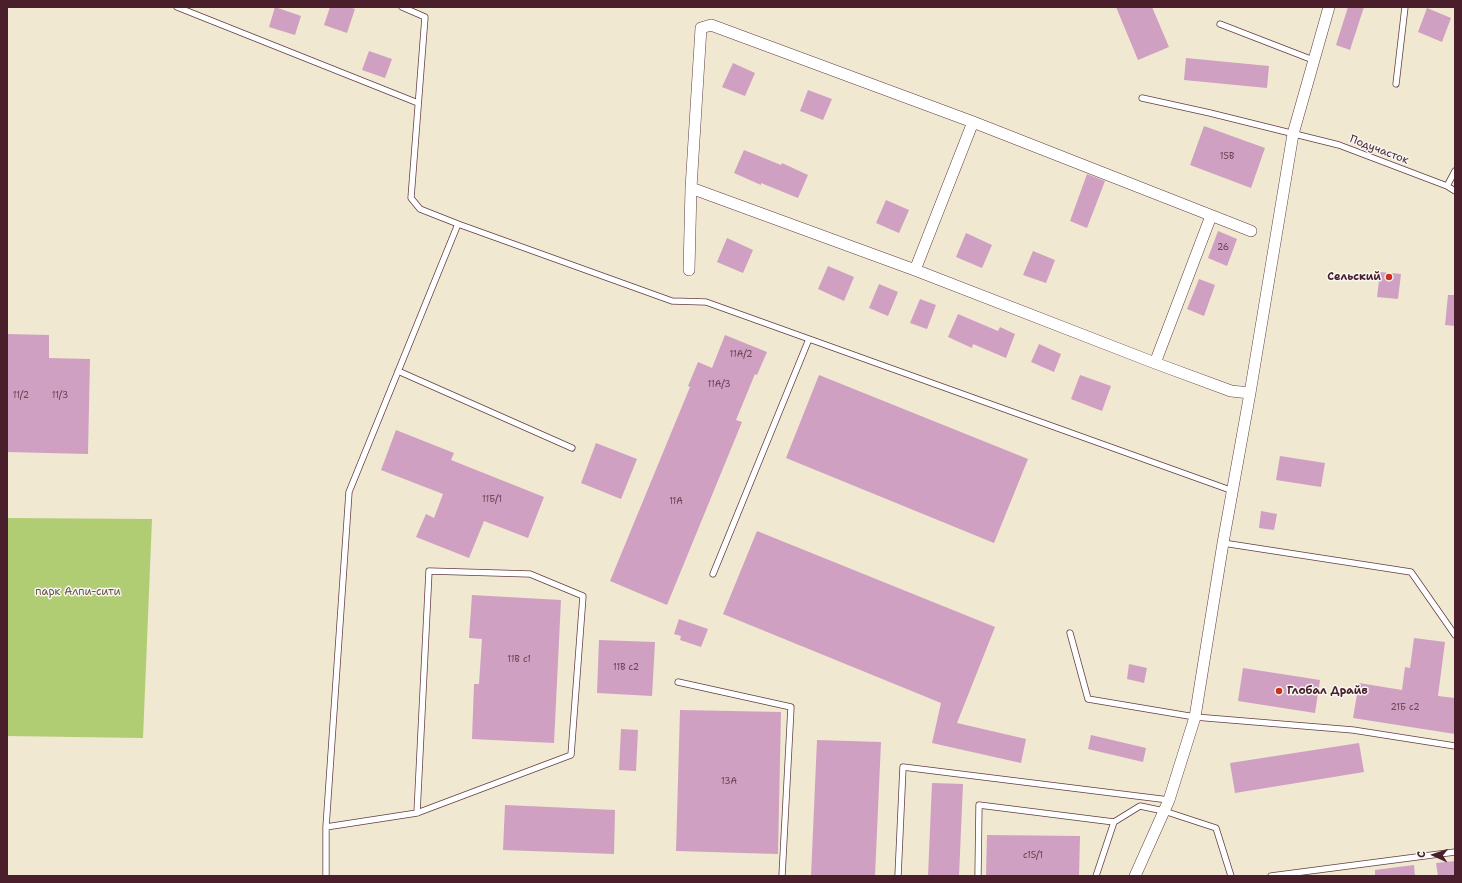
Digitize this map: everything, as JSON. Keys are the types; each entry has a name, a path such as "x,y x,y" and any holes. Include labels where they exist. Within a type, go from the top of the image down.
{"street":[{"path":"1136,876 1169,800 1195,717 1223,543 1250,393 1293,134 1329,7"},
{"path":"689,270 691,188 701,28 711,25 973,122 1251,231"},
{"path":"915,270 973,122"},
{"path":"691,188 915,270 1231,391 1250,393"},
{"path":"1155,363 1211,216"}],"lane":[{"path":"176,7 418,103"},
{"path":"402,7 425,17 411,198 420,209 672,301 706,302 1233,491"},
{"path":"1396,84 1405,7"},
{"path":"1220,24 1313,60"},
{"name":"Подучасток","path":"1142,98 1339,145 1447,186 1455,191"},
{"path":"1447,186 1455,171"},
{"path":"326,876 326,827 349,492 458,224"},
{"path":"713,574 809,339"},
{"path":"398,371 572,448"},
{"path":"1223,543 1411,572 1455,635"},
{"path":"326,827 417,812 571,755 583,596 530,574 429,572 417,812"},
{"path":"1070,633 1088,699 1195,717 1352,730 1455,746"},
{"path":"678,682 791,707 782,876"},
{"path":"898,876 903,767 1169,800"},
{"path":"978,876 980,805 1114,822 1140,806 1164,811 1216,828 1231,876"},
{"path":"1096,876 1114,822"},
{"path":"1271,876 1455,852"}],"green space":[{"name":"парк Алпи-сити","path":"7,518 152,519 143,738 7,736"}],"building":[{"path":"275,7 301,16 295,35 269,27"},
{"path":"330,7 349,7 355,9 347,33 324,25"},
{"path":"1116,7 1152,7 1169,47 1138,60"},
{"path":"1348,7 1364,7 1350,50 1336,45"},
{"path":"1427,8 1451,18 1442,42 1418,32"},
{"path":"369,51 392,59 385,78 362,70"},
{"path":"1186,58 1269,66 1267,88 1184,80"},
{"path":"733,63 755,73 745,96 722,87"},
{"path":"808,90 832,99 823,120 800,111"},
{"path":"1204,126 1265,148 1251,188 1190,165"},
{"path":"744,150 781,165 782,163 808,175 798,198 761,183 761,185 734,173"},
{"path":"1087,174 1105,181 1087,228 1070,221"},
{"path":"886,200 909,210 899,233 876,223"},
{"path":"1218,231 1237,239 1227,266 1208,258"},
{"path":"966,233 992,245 982,268 956,257"},
{"path":"727,238 753,250 743,273 717,262"},
{"path":"1033,251 1055,260 1046,283 1023,275"},
{"path":"828,266 854,277 844,301 818,289"},
{"path":"1380,272 1401,274 1398,299 1377,297"},
{"path":"1199,279 1215,285 1204,316 1187,309"},
{"path":"879,284 898,292 888,316 869,308"},
{"path":"1448,295 1455,295 1455,326 1445,325"},
{"path":"920,299 936,305 927,329 910,323"},
{"path":"958,314 998,331 1000,327 1015,334 1006,358 973,344 972,348 948,337"},
{"path":"7,334 49,335 49,358 90,359 88,454 7,452"},
{"path":"725,335 767,352 757,375 755,374 736,420 742,422 667,605 610,581 690,387 688,386 698,362 712,368"},
{"path":"1039,344 1061,354 1054,372 1031,362"},
{"path":"819,375 1028,459 994,543 786,458"},
{"path":"1080,375 1111,386 1102,411 1071,399"},
{"path":"396,430 454,453 451,460 544,497 528,538 484,521 469,558 416,537 426,514 434,518 443,494 381,470"},
{"path":"596,443 637,459 621,499 581,483"},
{"path":"1280,456 1325,463 1321,487 1276,480"},
{"path":"1261,511 1277,514 1274,530 1259,528"},
{"path":"757,531 995,627 957,723 1026,739 1021,763 932,743 941,703 723,614"},
{"path":"472,595 561,600 554,743 472,739 474,684 479,684 482,639 469,638"},
{"path":"679,619 708,629 701,647 680,640 681,636 674,634"},
{"path":"1414,638 1445,642 1438,696 1455,698 1455,734 1353,718 1359,683 1402,690 1405,667 1410,668"},
{"path":"599,640 655,642 652,696 597,693"},
{"path":"1129,664 1147,668 1144,683 1127,679"},
{"name":"Глобал Драйв","path":"1243,668 1320,680 1315,713 1238,701"},
{"path":"680,710 781,712 778,854 676,851"},
{"path":"621,729 638,730 636,771 619,770"},
{"path":"1091,735 1146,748 1143,762 1088,749"},
{"path":"817,740 881,742 875,876 811,876"},
{"path":"1359,743 1364,772 1235,793 1230,763"},
{"path":"932,783 963,784 959,876 928,876"},
{"path":"505,805 615,810 614,854 503,850"},
{"path":"987,835 1080,836 1079,876 986,876"},
{"path":"1455,861 1455,876 1438,876 1436,863"},
{"path":"1414,865 1415,876 1375,876 1375,870"}],"place":[{"name":"Сельский","path":"1389,277"},
{"name":"Глобал Драйв","path":"1279,691"}]}
